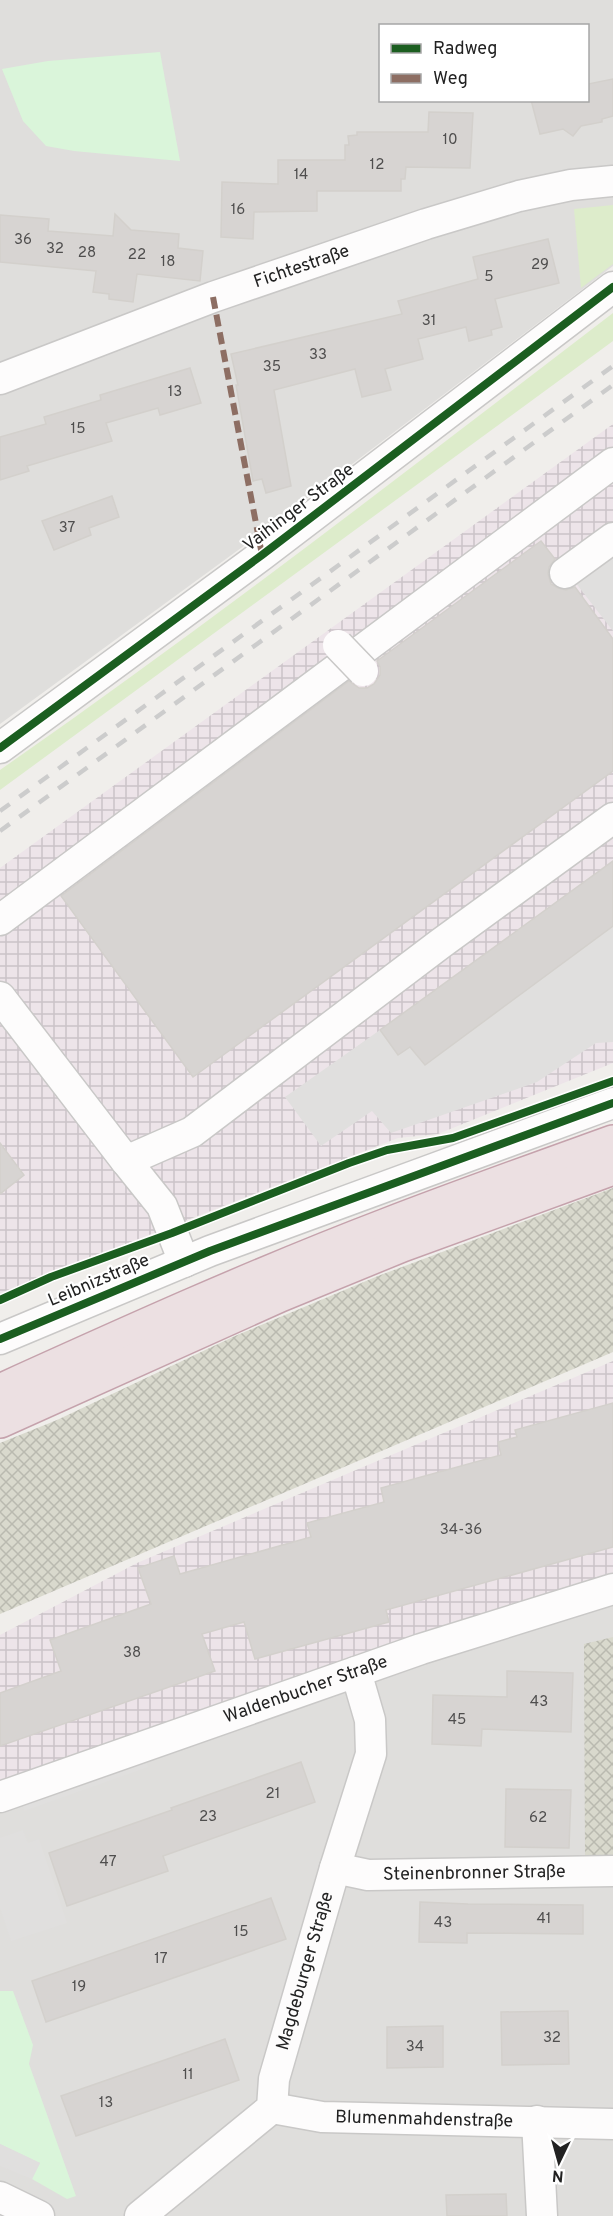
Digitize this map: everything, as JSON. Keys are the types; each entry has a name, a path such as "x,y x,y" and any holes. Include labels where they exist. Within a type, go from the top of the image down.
{"highway":[{"path":"0,1391 130,1332 312,1255 613,1142"},
{"path":"0,1421 280,1295 402,1245 613,1168"}],"street":[{"name":"Fichtestraße","path":"0,379 213,297 426,224 519,196 571,185 613,182"},
{"name":"Vaihinger Straße","path":"0,748 262,555 613,288"},
{"path":"0,920 613,463"},
{"path":"565,573 613,538"},
{"path":"0,898 338,645 363,671"},
{"path":"126,1161 192,1132 440,944 613,818"},
{"path":"0,997 162,1206 197,1256"},
{"name":"Leibnizstraße","path":"0,1339 197,1256 613,1103"},
{"name":"Waldenbucher Straße","path":"0,1797 430,1646 613,1589"},
{"name":"Magdeburger Straße","path":"272,2108 274,2079 335,1868 371,1754 370,1720 356,1672"},
{"name":"Steinenbronner Straße","path":"335,1868 368,1875 613,1871"},
{"path":"140,2216 272,2108"},
{"name":"Blumenmahdenstraße","path":"272,2108 322,2117 613,2124"},
{"path":"537,2121 543,2216"},
{"path":"0,2197 39,2216"}],"shaded area":[{"path":"0,0 613,0 613,266 256,537 0,724"},
{"path":"613,424 613,1063 438,1134 398,1138 0,1293 0,868"},
{"path":"613,552 613,631 575,582"},
{"path":"613,926 613,1042 596,1043 537,1082 391,1133 372,1111 321,1146 285,1097 380,1030 398,1055 410,1047 425,1065"},
{"path":"613,1188 613,1352 0,1614 0,1443 57,1420 235,1336 378,1276"},
{"path":"613,1361 613,1579 0,1788 0,1635 137,1563"},
{"path":"613,1579 613,2216 0,2216 0,1788"},
{"path":"613,1637 613,1858 585,1858 584,1644"},
{"path":"145,1758 148,1767 24,1811 21,1800"},
{"path":"23,1830 28,1843 39,1839 67,1923 11,1941 0,1908 0,1838"},
{"path":"0,2144 40,2163 32,2179 0,2166"}],"green space":[{"path":"160,52 180,161 74,151 46,146 23,121 2,69 48,61"},
{"path":"613,205 613,264 581,288 574,209"},
{"path":"613,313 613,341 0,790 0,770 233,602"},
{"path":"0,1991 13,1991 33,2045 29,2064 76,2196 67,2199 32,2179 40,2163 0,2144"}],"building":[{"path":"613,79 613,116 602,119 602,122 581,126 573,136 563,129 540,134 532,102 589,102 589,84"},
{"path":"429,112 473,113 470,168 406,167 405,179 401,179 401,191 317,191 317,211 254,212 253,239 221,237 222,182 278,184 278,160 345,160 345,145 349,145 348,136 357,135 357,132 428,132"},
{"path":"115,214 131,230 179,234 178,248 203,251 200,281 137,274 133,302 109,299 109,294 93,292 96,271 0,262 0,215 49,219 48,231 113,236"},
{"path":"548,239 559,283 495,299 502,327 491,330 492,335 469,341 466,327 418,339 423,359 385,369 391,390 362,397 355,369 274,390 291,486 266,493 262,479 253,481 231,354 402,314 398,301 478,279 473,257"},
{"path":"190,368 201,403 160,415 158,408 106,423 112,441 27,466 29,471 0,480 0,437 46,424 44,417 101,400 100,395"},
{"path":"112,496 119,517 89,528 91,535 54,550 42,521"},
{"path":"541,541 555,559 549,567 548,574 551,584 566,590 575,587 613,639 613,771 193,1077 61,896 349,681 359,688 367,688 374,684 380,675 377,661"},
{"path":"613,861 613,926 425,1065 410,1047 398,1055 380,1030"},
{"path":"0,1143 24,1175 0,1194"},
{"path":"613,1403 613,1547 386,1610 389,1622 255,1659 244,1622 202,1634 215,1671 0,1746 0,1693 61,1671 50,1640 151,1604 138,1568 174,1556 180,1574 311,1537 307,1523 384,1502 381,1488 501,1455 498,1442 517,1437 515,1430"},
{"path":"507,1671 573,1673 571,1732 482,1729 481,1746 432,1744 433,1695 507,1697"},
{"path":"301,1762 315,1802 163,1856 168,1871 67,1906 49,1853"},
{"path":"506,1789 571,1790 569,1848 505,1847"},
{"path":"271,1898 286,1939 46,2022 32,1981"},
{"path":"420,1902 583,1905 583,1934 467,1933 467,1943 419,1942"},
{"path":"568,2011 569,2064 502,2065 501,2012"},
{"path":"443,2026 443,2067 387,2068 387,2027"},
{"path":"225,2039 239,2080 76,2136 61,2096"},
{"path":"506,2194 507,2216 447,2216 446,2195"}],"railway":[{"path":"0,811 613,366"},
{"path":"0,831 613,385"}],"marked path":[{"path":"213,297 262,555"}],"cycle path":[{"path":"0,748 262,555 613,287"},
{"path":"0,1300 51,1277 172,1233 349,1163 387,1150 453,1138 613,1081"},
{"path":"0,1339 210,1251 613,1103"}]}
